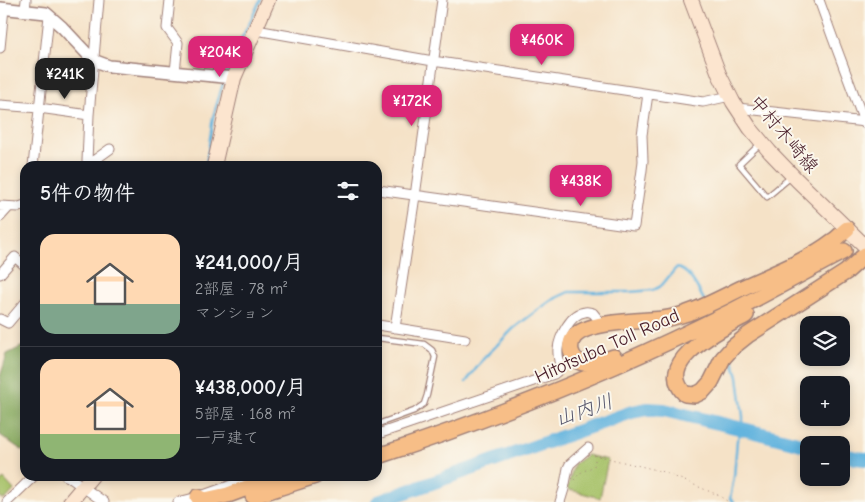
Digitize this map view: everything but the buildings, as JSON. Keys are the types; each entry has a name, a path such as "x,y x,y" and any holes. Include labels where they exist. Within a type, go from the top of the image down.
{"main road":[{"path":"217,161 228,78 256,30 268,0"},
{"name":"中村木崎線","path":"691,0 719,74 733,102 750,128 793,176 865,246"},
{"path":"725,315 605,361 589,364 582,363 572,354 571,344 573,338 579,333 598,325 664,318 680,315 702,307 798,262 833,241 847,229"},
{"name":"Hitotsuba Toll Road","path":"382,455 438,436 574,384 725,315 844,251 777,296 690,350 678,366 676,382 685,394 694,395 703,392 711,382 723,358 732,347 846,272 865,255"},
{"path":"382,445 486,412 520,405"},
{"path":"198,497 205,500 228,495 266,481"},
{"path":"235,502 300,481"},
{"path":"70,502 87,482"}],"street":[{"path":"87,161 99,0"},
{"path":"170,0 167,28 178,43 175,72"},
{"path":"395,328 442,0"},
{"path":"256,30 433,62 703,102 733,102 865,123 819,0"},
{"path":"0,48 2,8 26,5 46,12 94,60 109,66 228,78"},
{"path":"34,161 49,16"},
{"path":"382,191 634,226 643,161 642,135 648,94"},
{"path":"0,105 39,108 89,116"},
{"path":"95,161 110,150"},
{"path":"0,217 4,206 20,207"},
{"path":"0,274 15,257 20,262"},
{"path":"0,319 8,323 20,309"},
{"path":"382,433 554,374 560,369 557,351 568,323 578,314 585,312 593,313 597,318 598,325"},
{"path":"382,326 464,339"},
{"path":"560,502 570,464 586,450"},
{"path":"7,502 29,481"},
{"path":"178,502 243,481"},
{"path":"87,482 104,502"}],"lane":[{"path":"762,142 740,164 767,197 793,176"},
{"path":"382,338 424,344 432,350 435,357 424,404 414,411 382,423"}],"path":[{"path":"586,450 596,456 661,471 718,495 727,501"},
{"path":"566,479 575,479 594,466 596,456"}],"green space":[{"path":"20,348 20,449 0,435 0,377 7,354"},
{"path":"587,455 608,460 600,498 567,489 574,464"},
{"path":"4,479 14,490 6,499 0,497 0,482"}],"waterway":[{"path":"226,75 233,55 260,0"},
{"path":"207,161 213,117 224,80"},
{"path":"466,382 484,358 514,328 552,300 569,292 653,290 661,286 676,268 681,269 689,276 704,300"},
{"name":"山内川","path":"732,358 738,377 743,416 743,429 737,440 730,499 734,502"},
{"name":"山内川","path":"378,502 632,412 647,409 664,410 800,444"},
{"name":"山内川","path":"850,456 865,459"}]}
